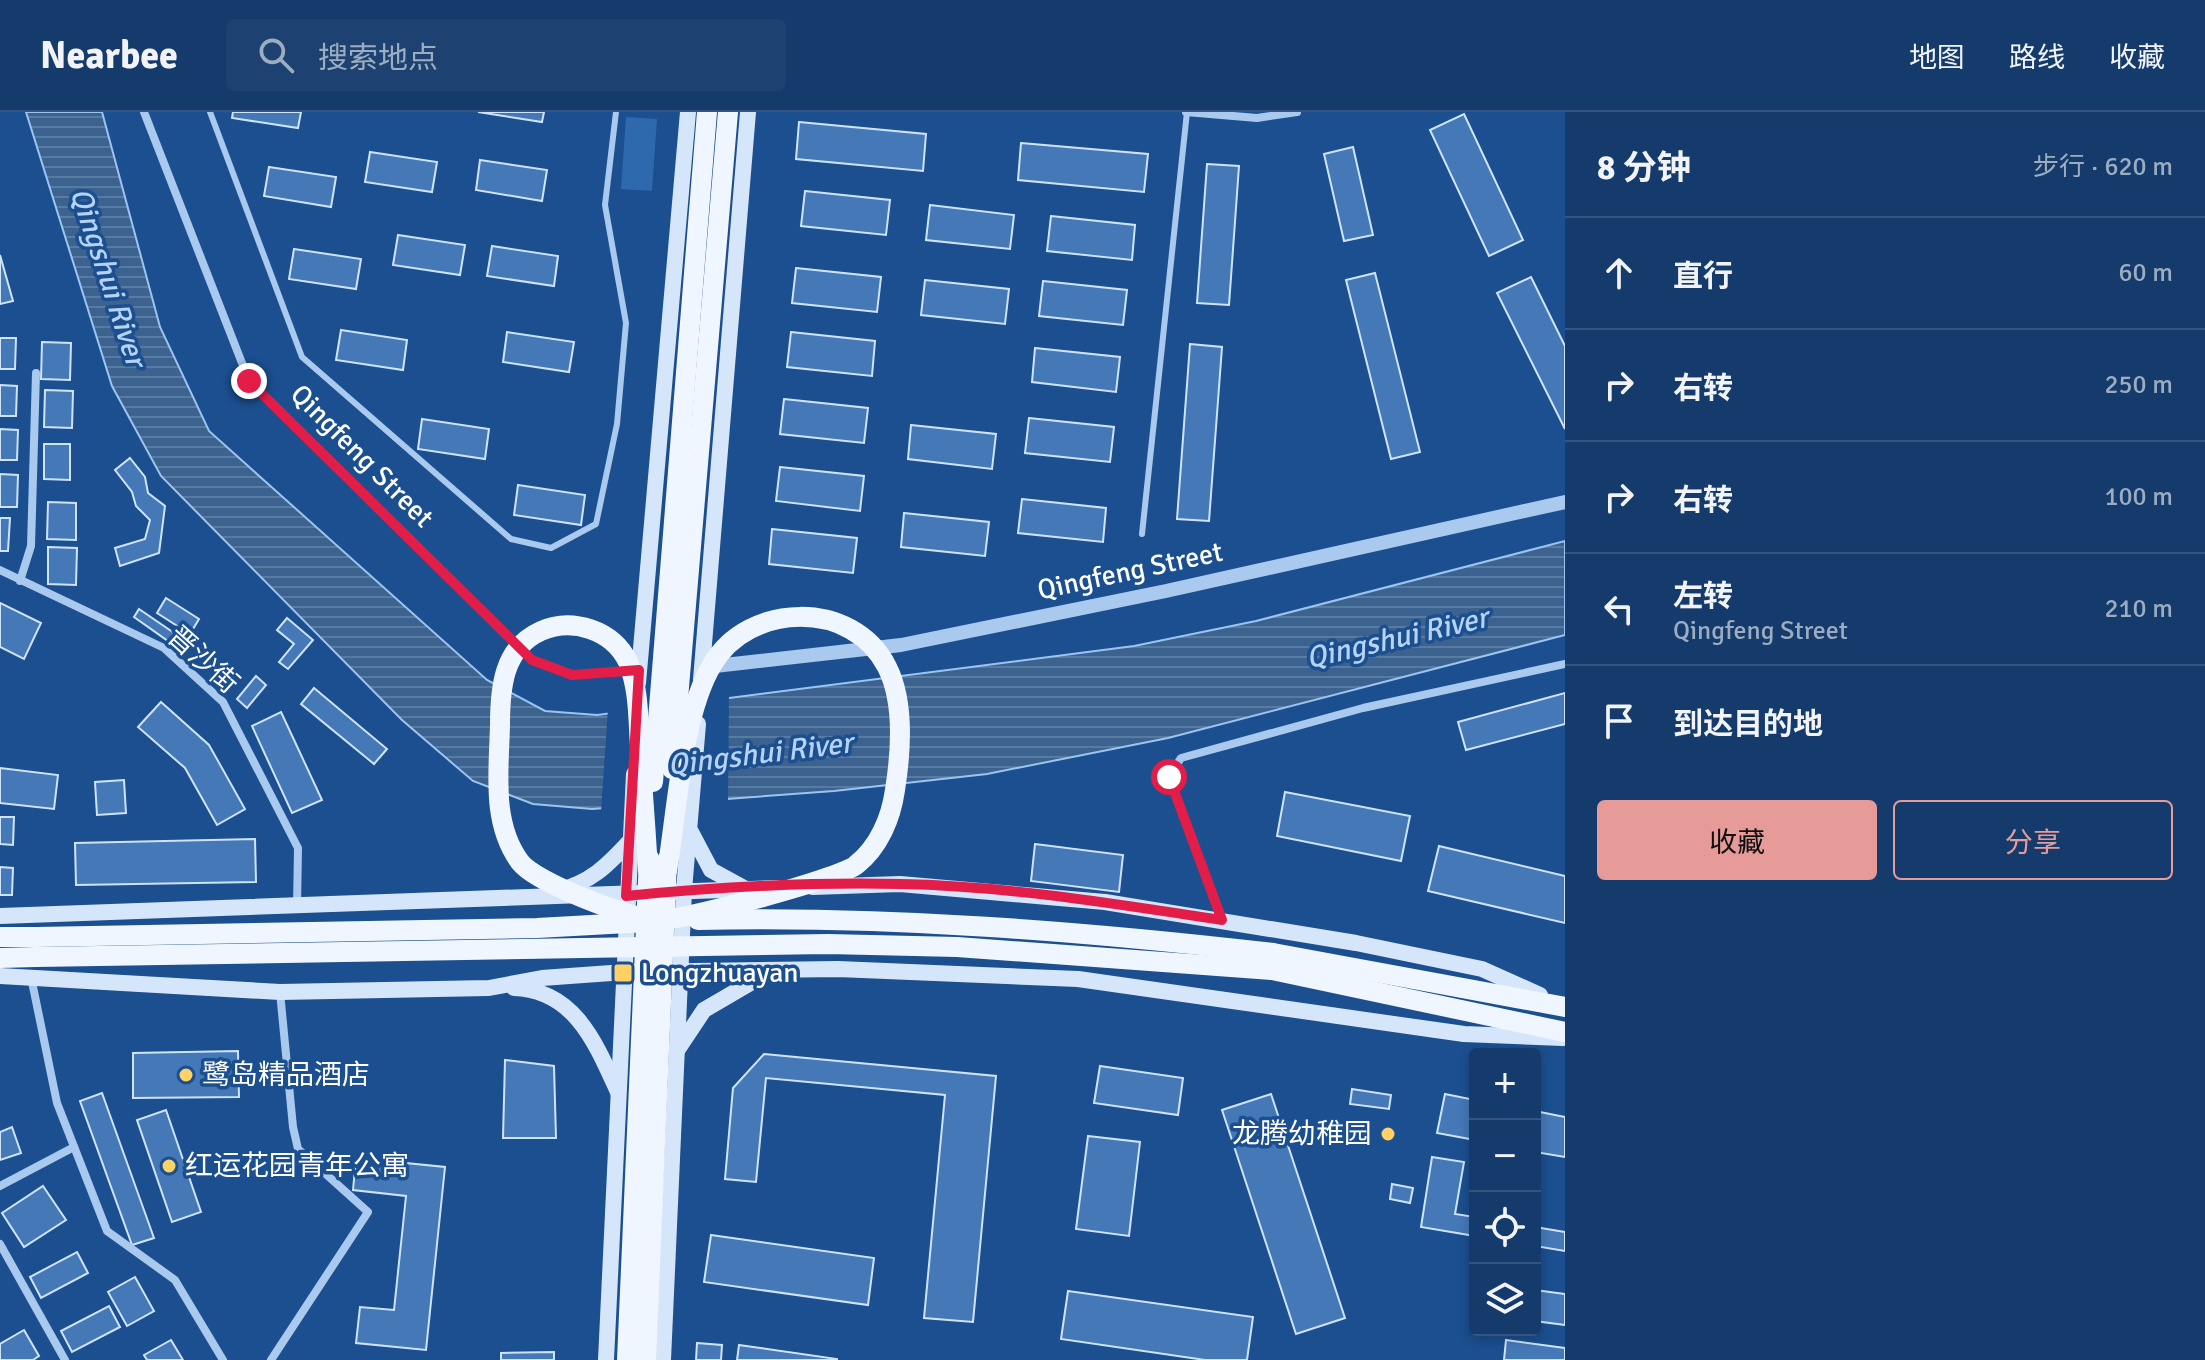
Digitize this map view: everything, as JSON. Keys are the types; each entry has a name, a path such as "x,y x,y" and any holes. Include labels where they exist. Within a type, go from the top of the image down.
{"main road":[{"path":"606,1360 637,692 688,112"},
{"path":"627,1360 707,112"},
{"path":"646,1360 658,871 672,768 728,112"},
{"path":"663,1360 684,890 748,112"},
{"path":"793,616 839,623 876,650 893,680 899,713 896,788 883,831 872,848 858,864 842,875 806,887 657,922 538,880 521,863 509,844 499,796 502,685 513,655 540,631 576,625 592,628 626,658 637,692 658,871 696,696 713,661 756,625 793,616"},
{"path":"689,824 711,870 745,888"},
{"path":"510,899 585,882 602,871 630,841"},
{"path":"0,916 626,896 684,890 915,885 1105,902 1222,920 1482,969 1522,990 1565,1004"},
{"path":"0,958 657,922 911,920 1078,931 1565,1004"},
{"path":"0,937 34,956 280,992 489,988 525,989 550,995 567,1006 585,1028 620,1097"},
{"path":"0,976 34,956 828,944 972,948 1272,961 1565,1032"},
{"path":"489,988 542,978 625,972 682,974 838,969 1078,979 1464,1034 1565,1038"},
{"path":"675,1054 704,1010 743,984 772,971"}],"street":[{"name":"Qingfeng Street","path":"144,112 249,381 532,660 572,675 639,670"},
{"path":"1186,112 1257,118 1297,112"},
{"path":"20,581 31,546 36,373"},
{"name":"Qingfeng Street","path":"702,668 901,645 1166,591 1565,502"},
{"name":"晋沙街","path":"0,570 164,648 223,702 298,848 297,908"},
{"path":"1222,920 1169,777 1181,758 1363,708 1565,664"},
{"path":"34,956 57,1103 107,1231 175,1280 223,1360"},
{"path":"271,1360 368,1212 298,1149 293,1127 280,992"},
{"path":"0,1186 74,1147"},
{"path":"0,1244 65,1360"}],"lane":[{"path":"210,112 302,357 511,539 551,548 596,524 617,424 626,323 605,205 616,112"},
{"path":"1142,534 1186,112"}],"shaded area":[{"path":"626,117 657,119 652,191 621,189"}],"water":[{"name":"Qingshui River","path":"26,112 102,112 160,327 209,431 487,680 545,711 597,715 1134,646 1256,621 1565,541 1565,635 1168,738 987,774 834,791 592,809 533,804 473,781 402,720 161,476 112,386"}],"pier":[{"path":"729,694 728,801 601,812 608,709"}],"building":[{"path":"233,112 301,112 298,128 232,118"},
{"path":"478,112 544,112 542,122"},
{"path":"1464,114 1523,240 1489,256 1430,130"},
{"path":"799,122 926,134 923,171 796,159"},
{"path":"1021,143 1148,154 1144,192 1018,180"},
{"path":"1353,147 1373,235 1344,241 1324,154"},
{"path":"370,152 437,162 432,192 365,182"},
{"path":"480,160 547,170 542,201 476,190"},
{"path":"1207,164 1239,166 1229,305 1197,303"},
{"path":"269,167 336,177 331,207 264,196"},
{"path":"805,191 890,200 886,235 801,226"},
{"path":"930,205 1014,215 1010,249 926,240"},
{"path":"1051,216 1135,225 1132,260 1047,251"},
{"path":"398,235 465,245 460,275 393,265"},
{"path":"492,246 558,256 554,286 487,276"},
{"path":"294,249 361,259 356,289 289,279"},
{"path":"0,255 13,301 0,304"},
{"path":"796,268 881,277 877,312 792,303"},
{"path":"1375,273 1420,452 1391,459 1346,280"},
{"path":"1531,277 1565,346 1565,429 1497,293"},
{"path":"925,280 1009,289 1005,324 921,315"},
{"path":"1043,281 1127,290 1123,325 1039,316"},
{"path":"341,330 407,340 403,370 336,360"},
{"path":"507,332 574,342 569,372 503,362"},
{"path":"791,332 875,341 872,376 787,367"},
{"path":"0,338 16,338 15,369 0,369"},
{"path":"42,342 71,343 70,380 41,379"},
{"path":"1190,344 1222,347 1209,521 1177,519"},
{"path":"1035,348 1120,357 1116,392 1032,382"},
{"path":"0,385 17,386 16,416 0,416"},
{"path":"45,390 73,391 72,428 44,427"},
{"path":"784,399 868,408 864,443 780,434"},
{"path":"1029,418 1114,427 1110,462 1025,453"},
{"path":"422,419 489,429 485,459 418,449"},
{"path":"911,425 996,434 992,469 908,459"},
{"path":"0,429 18,430 17,460 0,460"},
{"path":"44,444 70,444 70,480 44,479"},
{"path":"130,458 145,477 148,493 165,506 159,553 120,566 115,548 145,539 150,520 136,506 132,492 115,470"},
{"path":"780,467 864,476 860,511 776,501"},
{"path":"0,474 18,475 17,507 0,507"},
{"path":"518,485 585,495 581,525 514,515"},
{"path":"1022,499 1106,508 1103,542 1018,533"},
{"path":"48,502 76,503 76,540 47,539"},
{"path":"904,513 989,522 985,556 901,547"},
{"path":"0,518 10,518 8,551 0,551"},
{"path":"772,529 857,538 853,573 769,564"},
{"path":"48,547 77,548 76,585 48,584"},
{"path":"166,598 199,619 190,634 157,613"},
{"path":"0,603 41,623 24,659 0,647"},
{"path":"139,609 174,633 168,641 134,617"},
{"path":"287,618 313,640 288,669 279,662 294,644 277,630"},
{"path":"256,676 266,685 247,708 237,699"},
{"path":"314,688 387,749 374,764 301,704"},
{"path":"1565,693 1565,724 1466,750 1458,722"},
{"path":"161,702 209,745 245,809 217,825 185,768 138,727"},
{"path":"281,712 322,800 292,813 252,726"},
{"path":"0,768 58,775 54,809 0,803"},
{"path":"124,780 126,813 97,815 95,782"},
{"path":"1285,792 1410,816 1401,861 1277,836"},
{"path":"0,817 14,817 13,845 0,844"},
{"path":"255,839 256,882 76,885 75,843"},
{"path":"1035,844 1123,855 1119,892 1031,881"},
{"path":"1439,846 1565,876 1565,923 1428,891"},
{"path":"0,867 13,868 12,895 0,895"},
{"name":"鹭岛精品酒店","path":"238,1051 239,1097 133,1098 133,1053"},
{"path":"764,1054 996,1076 973,1322 924,1318 945,1095 766,1078 756,1182 725,1179 733,1088"},
{"path":"505,1060 554,1066 556,1138 503,1138"},
{"path":"1100,1066 1183,1078 1178,1115 1094,1103"},
{"path":"1352,1089 1391,1095 1389,1109 1350,1104"},
{"path":"102,1093 154,1238 132,1245 80,1101"},
{"path":"1271,1094 1345,1318 1296,1334 1222,1110"},
{"path":"1445,1094 1469,1099 1469,1139 1437,1133"},
{"name":"红运花园青年公寓","path":"166,1110 201,1212 172,1222 137,1120"},
{"path":"1541,1112 1565,1117 1565,1157 1541,1153"},
{"path":"12,1127 21,1153 0,1160 0,1132"},
{"path":"1088,1136 1140,1142 1129,1236 1076,1229"},
{"path":"1432,1157 1464,1162 1455,1214 1469,1216 1469,1235 1421,1227"},
{"path":"356,1158 445,1167 426,1350 356,1343 360,1307 394,1310 406,1196 353,1190"},
{"path":"1392,1184 1413,1188 1410,1203 1390,1199"},
{"path":"43,1186 66,1220 24,1247 2,1213"},
{"path":"1541,1228 1565,1232 1565,1251 1541,1247"},
{"path":"711,1235 874,1258 868,1305 704,1282"},
{"path":"77,1252 88,1273 41,1298 30,1277"},
{"path":"135,1277 154,1311 127,1326 108,1292"},
{"path":"1068,1291 1253,1317 1247,1360 1205,1360 1061,1339"},
{"path":"1541,1291 1565,1294 1565,1325 1541,1322"},
{"path":"109,1306 120,1327 72,1352 61,1331"},
{"path":"24,1330 39,1356 33,1360 0,1360 0,1344"},
{"path":"171,1340 183,1360 147,1360 144,1355"},
{"path":"1506,1340 1565,1348 1565,1360 1504,1360"},
{"path":"697,1343 722,1345 721,1360 696,1360"},
{"path":"739,1345 837,1359 837,1360 737,1360"},
{"path":"554,1352 554,1360 501,1360 501,1353"}],"place":[{"name":"Longzhuayan","path":"623,973"},
{"name":"鹭岛精品酒店","path":"186,1075"},
{"name":"龙腾幼稚园","path":"1388,1134"},
{"name":"红运花园青年公寓","path":"169,1166"}],"route":[{"path":"249,381 532,660 572,675 639,670 626,896 684,890 900,884 1105,902 1222,920 1169,777"}]}
